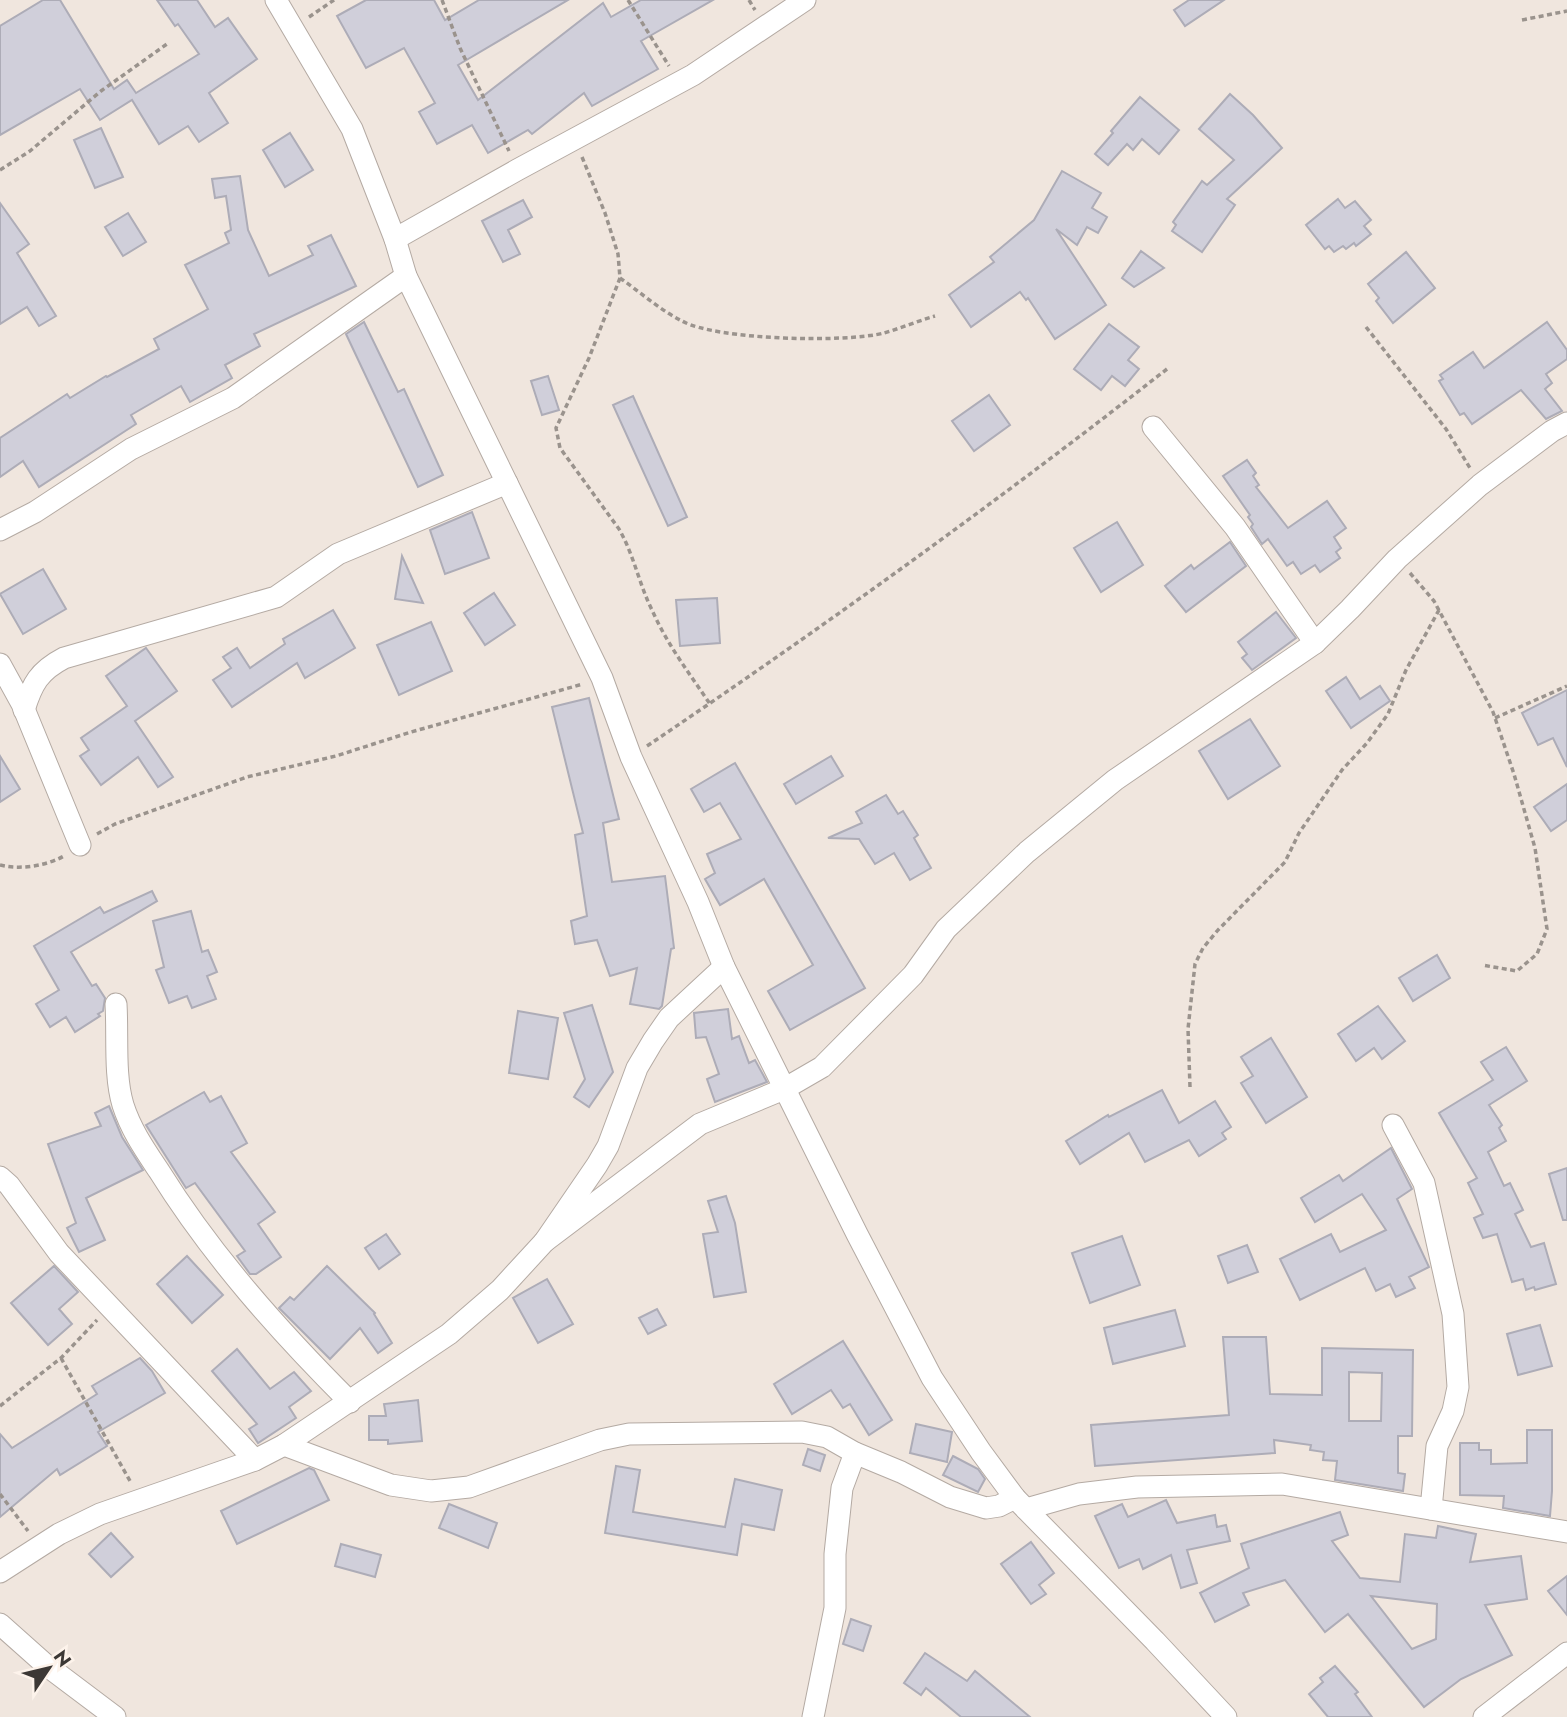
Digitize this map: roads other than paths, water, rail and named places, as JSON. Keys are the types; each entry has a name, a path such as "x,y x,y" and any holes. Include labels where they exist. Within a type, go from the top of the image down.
{"street":[{"path":"276,0 352,129 395,239 406,276 602,678 631,757 698,901 724,967 932,1378 981,1452 1020,1504 1226,1717"},
{"path":"395,239 679,83 805,0"},
{"path":"0,530 35,512 131,449 233,398 406,276"},
{"path":"545,1241 700,1124 784,1088 835,1056 913,975 955,920 1059,825 1115,780 1315,643 1397,559 1480,485 1552,431 1567,423"},
{"path":"1153,427 1235,527 1315,643"},
{"path":"24,710 31,687 51,664 64,658 270,600 292,588 338,554 507,483"},
{"path":"0,664 24,710 80,845"},
{"path":"0,1572 59,1534 100,1514 255,1460 284,1445 449,1334 500,1290 545,1241 608,1146 637,1068 653,1041 678,1010 724,967"},
{"path":"116,1004 118,1083 134,1132 178,1202 262,1309 350,1402"},
{"path":"1393,1125 1424,1183 1453,1314 1458,1387 1453,1411 1437,1446 1430,1509"},
{"path":"0,1177 9,1185 59,1253 255,1460"},
{"path":"284,1445 391,1485 431,1491 468,1487 600,1440 629,1434 802,1432 827,1437 855,1453 950,1497 986,1508 1138,1487 1282,1484 1567,1532"},
{"path":"813,1717 835,1608 835,1554 842,1488 855,1453"},
{"path":"0,1625 46,1665 115,1717"},
{"path":"1484,1717 1567,1653"}]}
